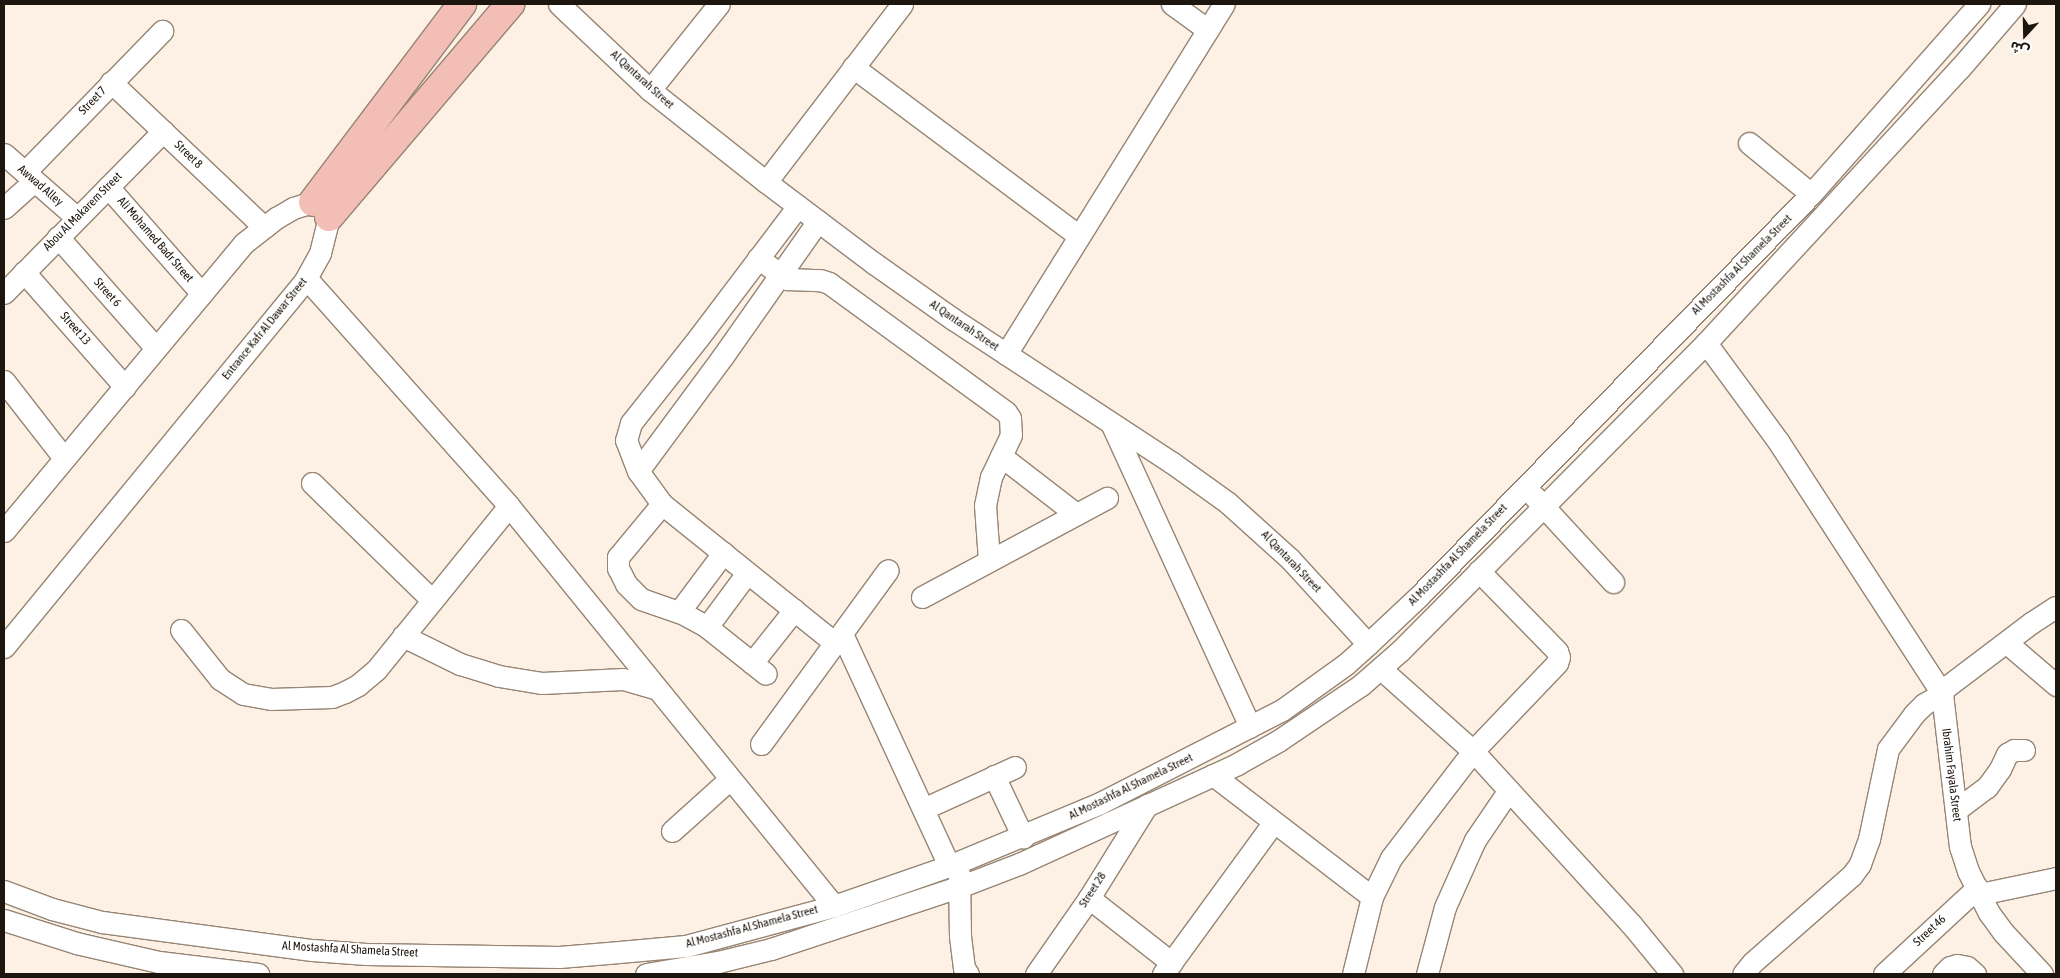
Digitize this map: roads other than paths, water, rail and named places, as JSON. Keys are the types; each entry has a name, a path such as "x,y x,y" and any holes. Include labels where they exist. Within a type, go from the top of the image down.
{"main road":[{"name":"Entrance Kafr Al Dawar Street","path":"321,210 462,4"},
{"name":"Entrance Kafr Al Dawar Street","path":"321,210 510,4"}],"street":[{"name":"Al Qantarah Street","path":"559,4 650,90 818,221 953,319 1200,481 1260,530 1368,644"},
{"path":"650,90 719,4"},
{"path":"766,182 902,4"},
{"path":"1172,4 1208,30"},
{"path":"1006,354 1224,4"},
{"name":"Al Mostashfa Al Shamela Street","path":"4,891 52,909 102,922 273,946 366,954 550,957 686,946 834,906 954,864 1023,837 1109,799 1250,727 1307,694 1368,644 1420,595 1811,194 1979,4"},
{"name":"Al Mostashfa Al Shamela Street","path":"646,974 694,971 771,949 960,887 1020,864 1213,775 1278,741 1381,670 1706,343 1960,68 2015,4"},
{"name":"Street 7","path":"4,208 111,82 162,30"},
{"path":"853,68 1079,236"},
{"name":"Street 8","path":"111,82 264,227"},
{"name":"Abou Al Makarem Street","path":"4,293 163,131"},
{"path":"1749,143 1811,194"},
{"name":"Awwad Alley","path":"4,154 77,218"},
{"name":"Ali Mohamed Badr Street","path":"108,187 202,294"},
{"path":"798,206 700,337 631,423 626,440 638,471 662,504 794,610 838,639 922,809 954,864 960,887 960,936 964,968 968,974"},
{"path":"4,531 235,254 264,227 293,208 321,210"},
{"name":"Entrance Kafr Al Dawar Street","path":"4,647 307,279 320,253 321,210"},
{"path":"638,471 724,356 818,221"},
{"name":"Street 6","path":"58,237 156,348"},
{"path":"758,258 780,276 795,281 820,280 829,283 1006,412 1012,426 1011,435 991,477 986,505 989,561"},
{"name":"Street 13","path":"24,272 125,387"},
{"path":"307,279 509,506 834,906"},
{"path":"735,289 758,306"},
{"path":"700,337 724,356"},
{"path":"1706,343 1778,441 1942,694"},
{"path":"678,364 704,383"},
{"path":"4,381 64,458"},
{"path":"1111,423 1250,727"},
{"path":"1001,456 1076,514"},
{"path":"312,483 432,600"},
{"path":"1525,486 1613,582"},
{"path":"922,597 1107,498"},
{"path":"662,504 620,553 617,564 626,584 641,599 679,612 707,627 759,669 794,610"},
{"path":"181,630 220,679 231,687 257,698 332,697 346,692 376,670 509,506"},
{"path":"679,612 722,553"},
{"path":"760,744 888,570"},
{"path":"1353,974 1372,896 1391,858 1473,751 1557,663 1559,657 1558,651 1479,571"},
{"path":"707,627 747,573"},
{"path":"1743,974 1847,880 1860,864 1870,839 1888,749 1914,714 1924,704 1942,694 1945,688 2031,623 2056,607"},
{"path":"403,636 460,664 500,676 542,683 611,678 657,689"},
{"path":"2007,643 2056,686"},
{"path":"1381,670 1473,751 1631,924 1672,974"},
{"name":"Ibrahim Fayala Street","path":"1942,694 1962,853 1978,891 2003,932 2042,974"},
{"path":"1956,810 1986,787 2000,769 2007,754 2014,750 2024,750"},
{"path":"922,809 1015,767"},
{"path":"1213,775 1273,823 1372,896"},
{"path":"994,776 1023,837"},
{"path":"672,831 730,779"},
{"path":"1426,974 1445,907 1475,840 1509,790"},
{"name":"Street 28","path":"1036,974 1089,898 1147,805"},
{"path":"1089,898 1168,968 1273,823"},
{"path":"1978,891 2056,878"},
{"name":"Street 46","path":"1884,974 1978,891"},
{"path":"4,920 76,943 158,962 258,974"},
{"path":"1943,974 1950,967 1957,965 1967,967 1975,974"}]}
